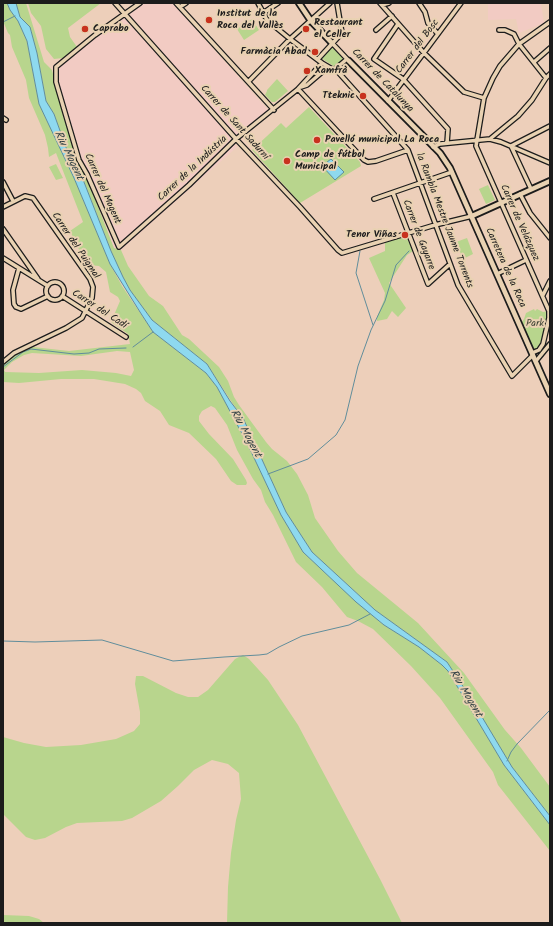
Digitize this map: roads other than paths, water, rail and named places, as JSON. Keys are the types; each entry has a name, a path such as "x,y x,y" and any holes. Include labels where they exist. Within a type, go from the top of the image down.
{"street":[{"name":"Carrer de Sant Sadurní","path":"115,3 236,139 338,250 342,253 409,233"},
{"path":"125,14 140,3"},
{"path":"176,3 274,110"},
{"path":"180,7 186,3"},
{"name":"la Rambla Mestre Jaume Torrents","path":"258,3 267,20 322,63 339,73 408,150 458,285 512,376 533,354"},
{"path":"263,13 278,3"},
{"name":"Carrer de Catalunya","path":"299,3 311,21 433,147 445,160 452,172"},
{"path":"248,81 290,39 330,3"},
{"path":"318,59 342,33 337,3"},
{"path":"381,4 389,3"},
{"path":"420,3 428,23 438,34"},
{"name":"Carrer del Bosc","path":"388,100 461,3"},
{"path":"381,4 424,53 464,92 484,98"},
{"name":"Carrer del Mogent","path":"119,247 87,174 79,160 56,82 56,67 125,14"},
{"path":"376,30 392,16"},
{"path":"477,141 484,98 500,66 519,44 550,22"},
{"path":"398,24 374,59 403,79 448,129 447,143"},
{"path":"499,30 505,30 514,34 519,44 546,78"},
{"path":"534,62 550,48"},
{"path":"334,70 348,60"},
{"name":"Carrer de la Indústria","path":"119,247 189,185 236,139 274,110 298,89 322,63"},
{"name":"Carrer de la Indústria","path":"298,89 307,85 328,67"},
{"path":"490,139 518,116 532,100 550,74"},
{"path":"298,89 364,160 368,162 408,150"},
{"path":"511,146 550,126"},
{"path":"433,147 447,143 490,139 511,146 550,163"},
{"name":"Carrer de Velázquez","path":"477,141 476,146 548,311 549,318 543,342"},
{"path":"511,146 531,189"},
{"path":"374,200 452,172"},
{"name":"Carretera de la Roca","path":"452,172 550,391"},
{"path":"409,233 472,216 550,181"},
{"path":"3,182 13,202"},
{"name":"Carrer de Gayarre","path":"393,193 428,284 450,264"},
{"path":"520,194 530,214 550,238"},
{"name":"Carrer del Puigmal","path":"3,207 25,196 33,198 90,279 93,287 92,298 82,318 66,328 14,353 3,362"},
{"path":"3,229 38,279"},
{"path":"3,258 48,286"},
{"path":"497,274 526,260"},
{"path":"19,268 13,290 14,304 16,308 21,308 48,296"},
{"path":"542,296 550,281"},
{"path":"48,286 56,282 61,284 64,291 62,296 57,299 53,299 48,296"},
{"path":"48,286 48,296"},
{"name":"Carrer del Cadí","path":"62,296 87,310 126,337"},
{"path":"533,354 539,350 543,342 549,345 536,361"}],"water":[{"name":"Riu Mogent","path":"7,3 16,3 20,17 30,27 37,53 46,101 54,114 67,150 82,177 111,251 130,290 152,320 207,364 230,401 243,418 286,512 312,552 375,610 447,662 512,767 550,816 550,825 504,765 448,671 419,647 384,625 356,602 303,552 281,515 247,443 217,387 206,373 153,332 110,264 74,178 39,104 27,41 18,21"},
{"path":"331,159 344,172 335,180 322,166"}],"waterway":[{"path":"3,22 15,16"},
{"path":"360,251 356,273 373,325"},
{"path":"268,474 308,459 336,435 345,420 358,366 371,330 385,301 396,265 409,251"},
{"path":"133,347 153,332"},
{"path":"3,367 23,352 31,349 74,354 89,353 99,349 126,348"},
{"path":"3,641 35,642 102,640 173,661 259,655 267,654 302,636 349,625 370,614"},
{"path":"507,761 517,744 550,710"}],"place":[{"name":"Institut de la Roca del Vallès","path":"209,20"},
{"name":"Caprabo","path":"85,29"},
{"name":"Restaurant el Celler","path":"306,29"},
{"name":"Farmàcia Abad","path":"315,52"},
{"name":"Xamfrà","path":"307,71"},
{"name":"Tteknic","path":"363,96"},
{"name":"Pavelló municipal La Roca","path":"317,140"},
{"name":"Camp de fútbol Municipal","path":"287,161"},
{"name":"Tenor Viñas","path":"405,235"}],"park label":[{"name":"Park","path":"535,324"}]}
